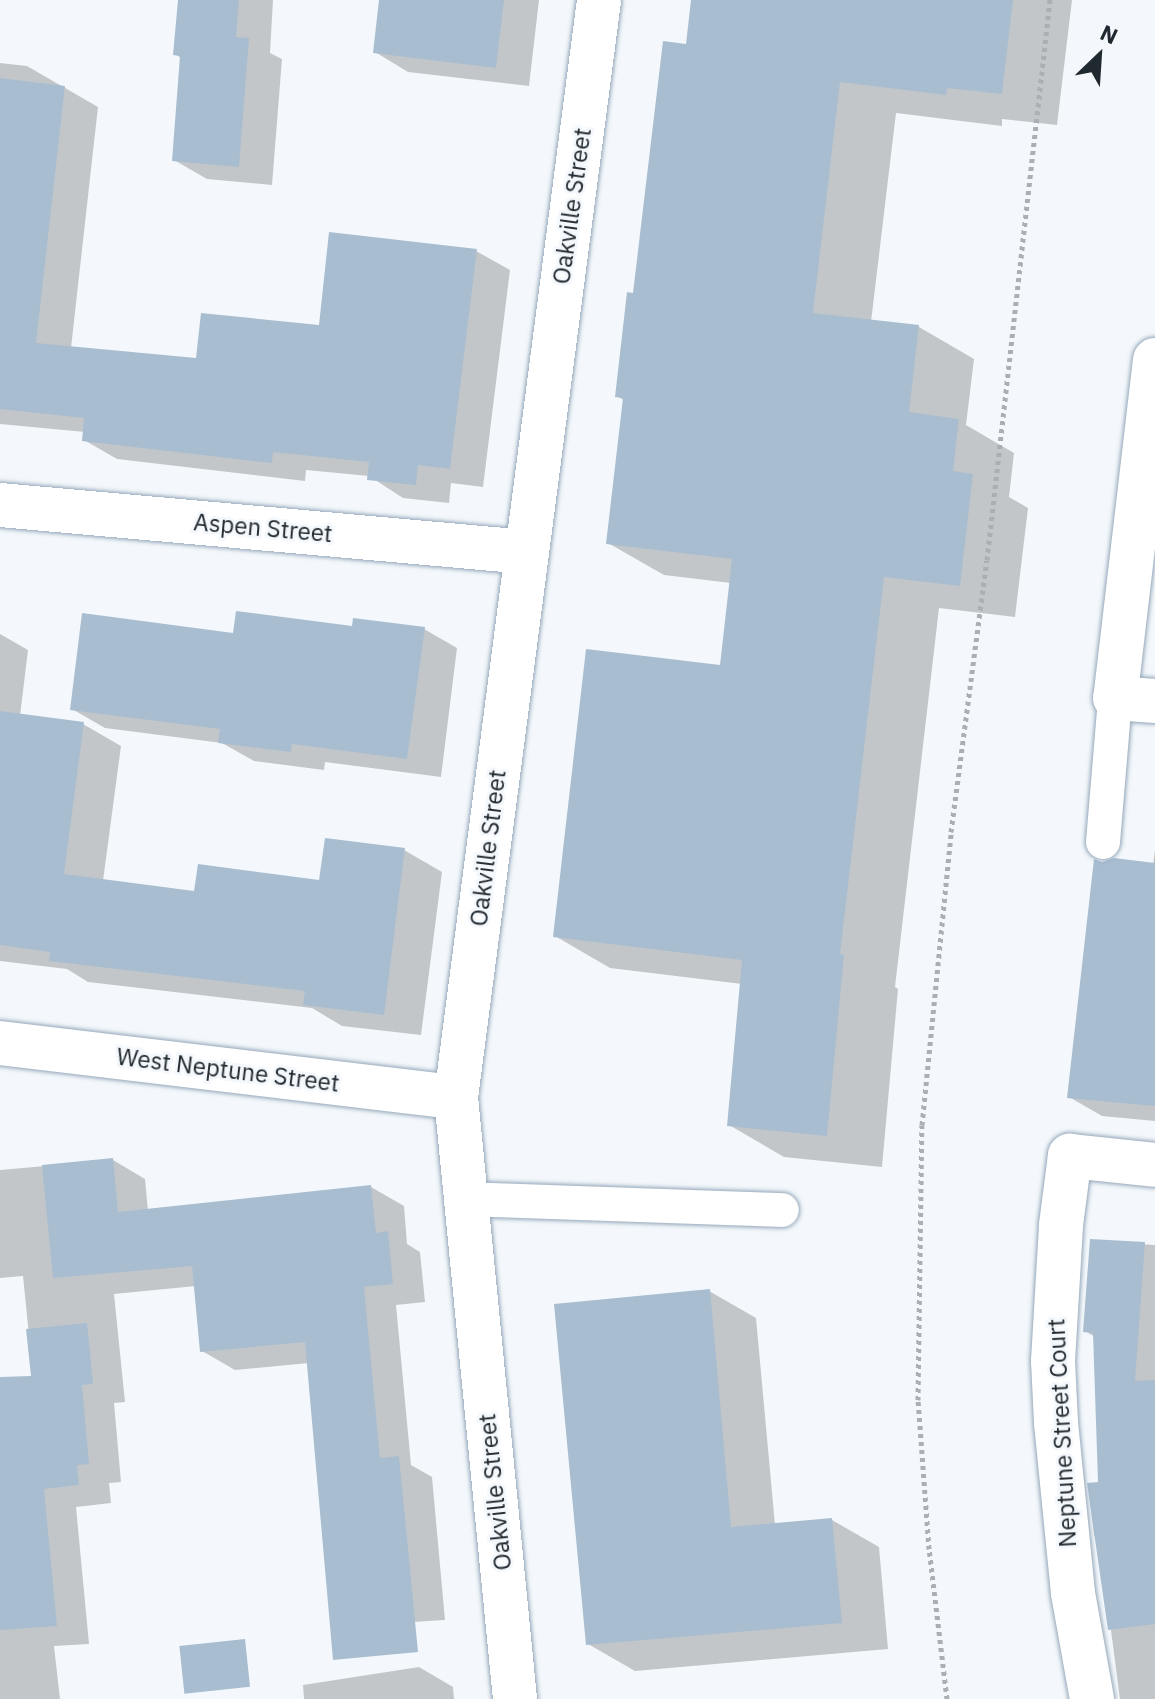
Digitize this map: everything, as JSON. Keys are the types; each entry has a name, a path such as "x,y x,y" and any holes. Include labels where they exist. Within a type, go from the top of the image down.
{"street":[{"name":"Oakville Street","path":"515,1699 456,1097 599,0"},
{"path":"1135,700 1155,360"},
{"name":"Aspen Street","path":"0,505 527,552"},
{"name":"West Neptune Street","path":"0,1043 456,1097"},
{"name":"Neptune Street Court","path":"1092,1699 1073,1593 1056,1422 1053,1361 1063,1212 1070,1156 1155,1165"}],"lane":[{"path":"1103,842 1135,700"},
{"path":"466,1199 782,1210"}],"path":[{"path":"947,1699 929,1549 918,1400 922,1125 951,832 987,560 1050,0"}],"building":[{"path":"178,0 239,0 236,37 249,38 239,167 172,161 180,56 173,55"},
{"path":"379,0 504,0 496,68 373,53"},
{"path":"691,0 1013,0 1002,94 947,88 946,95 840,82 813,313 919,325 909,412 959,419 953,471 973,474 960,586 884,577 840,954 844,955 827,1136 727,1126 742,960 553,937 586,649 720,665 732,559 606,544 623,398 615,397 627,292 633,293 663,41 686,44"},
{"path":"0,78 65,86 36,343 196,358 201,313 319,325 329,232 477,249 450,469 418,465 416,485 367,480 369,462 273,452 272,463 82,441 84,418 0,409"},
{"path":"236,611 352,626 353,618 425,627 407,759 292,744 291,752 218,743 220,729 70,710 82,613 233,633"},
{"path":"0,711 84,722 64,874 194,891 198,864 319,880 325,838 405,848 384,1015 303,1005 305,991 49,961 50,952 0,945"},
{"path":"1114,858 1155,863 1155,1106 1067,1098 1094,859 1102,862"},
{"path":"113,1158 118,1212 371,1185 376,1233 388,1231 393,1284 364,1287 380,1458 399,1456 418,1652 333,1660 305,1342 200,1352 192,1266 53,1278 42,1165"},
{"path":"1090,1239 1145,1242 1135,1381 1155,1380 1155,1624 1108,1630 1087,1483 1098,1482 1093,1333 1083,1332"},
{"path":"710,1289 731,1527 832,1518 842,1623 586,1645 554,1304"},
{"path":"87,1323 93,1384 82,1385 89,1464 77,1465 79,1485 44,1489 57,1626 0,1630 0,1377 31,1376 26,1329"},
{"path":"245,1639 250,1687 184,1694 179,1646"}]}
